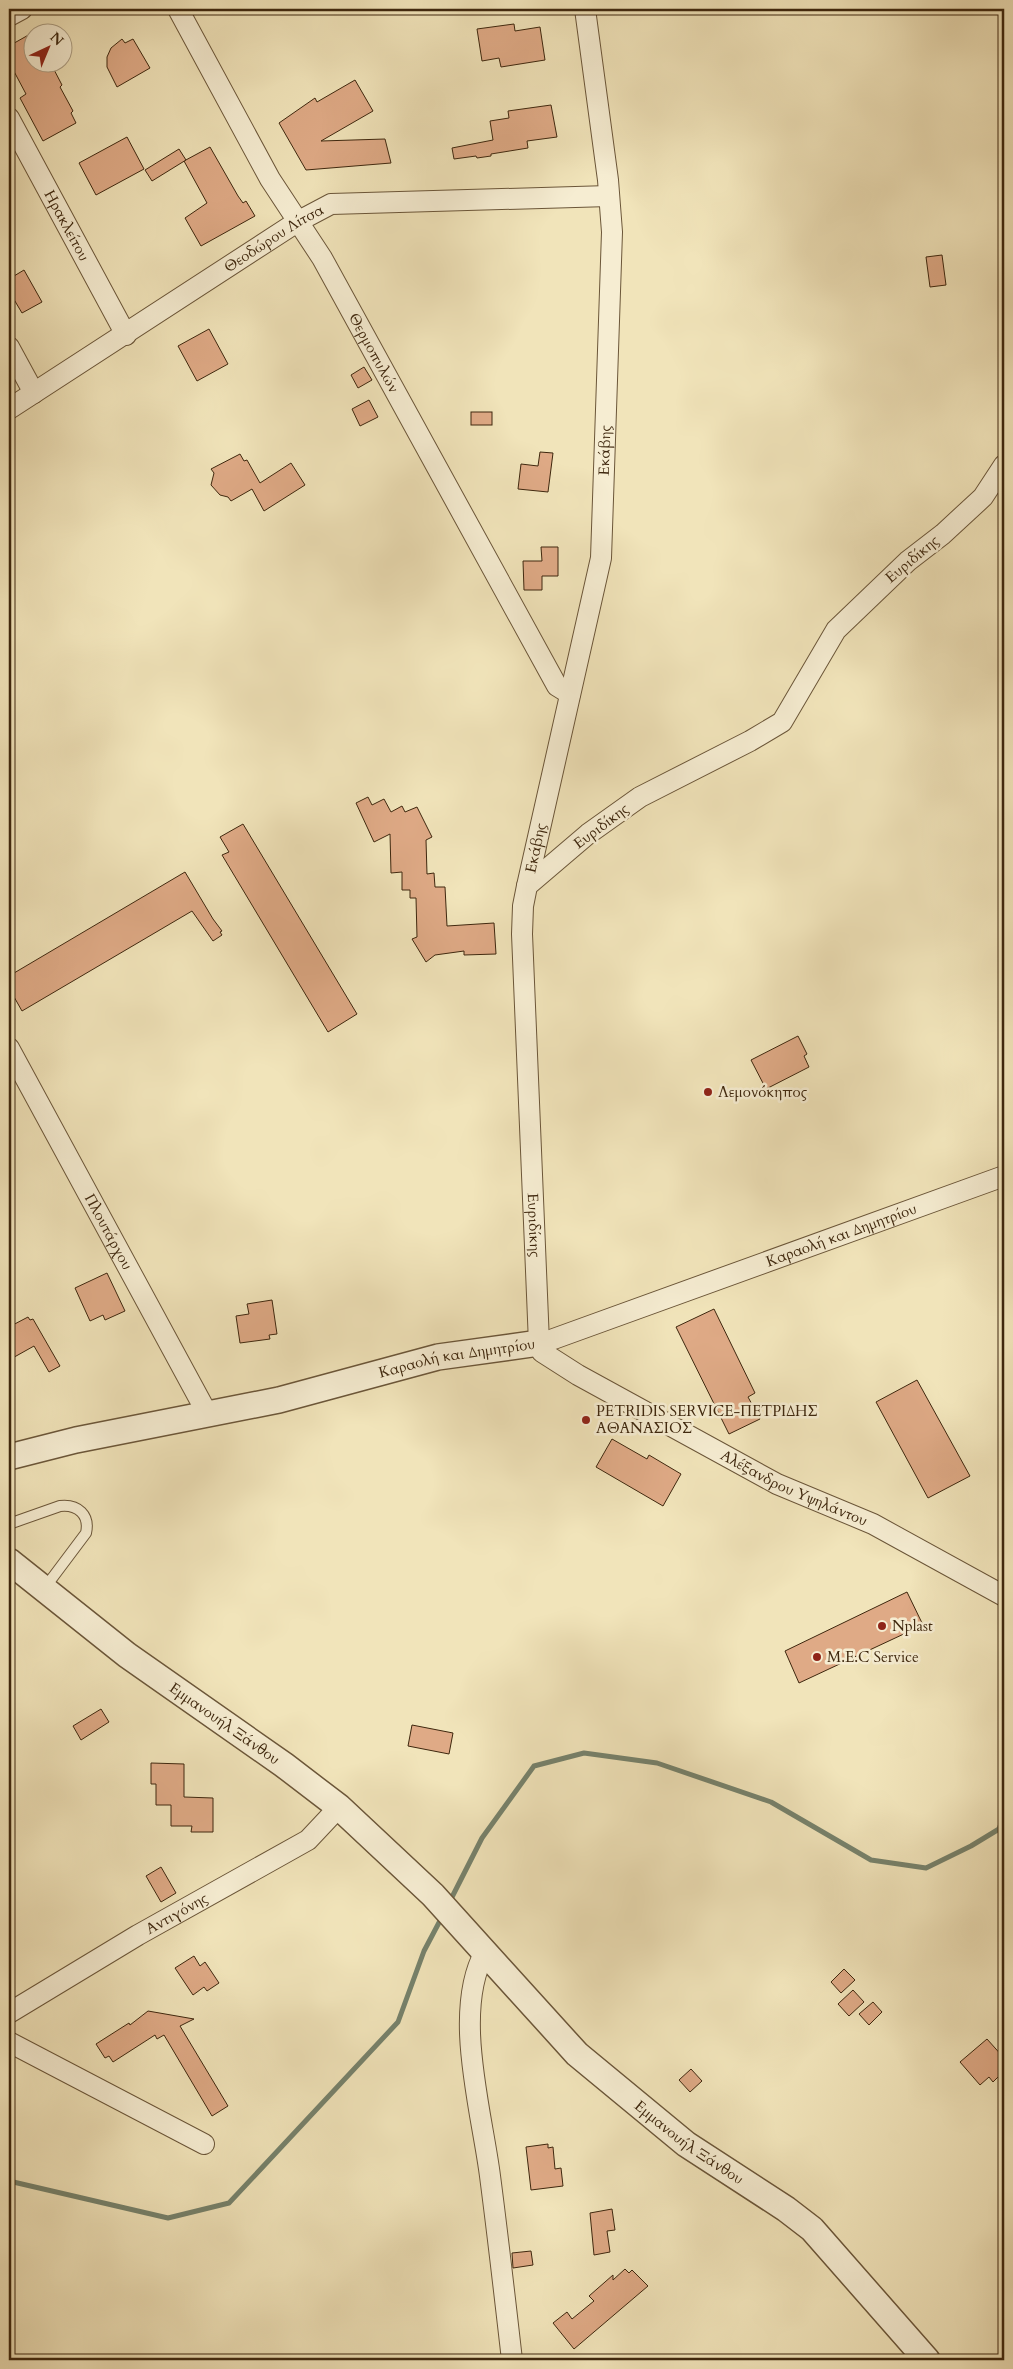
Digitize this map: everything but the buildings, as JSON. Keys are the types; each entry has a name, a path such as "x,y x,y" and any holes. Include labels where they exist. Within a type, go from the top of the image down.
{"street":[{"path":"9,16 22,9"},
{"name":"Θερμοπυλών","path":"178,9 256,154 297,222 322,258 557,686 570,694"},
{"name":"Εκάβης","path":"527,886 601,558 612,232 585,9"},
{"name":"Ηρακλείτου","path":"9,118 126,335"},
{"name":"Θεοδώρου Λίτσα","path":"9,409 126,335 297,222 331,204 609,196"},
{"path":"9,346 34,393"},
{"name":"Ευριδίκης","path":"539,1342 522,934 523,906 527,886 588,834 640,797 750,741 782,722 836,630 908,561 943,534 983,497 1004,465"},
{"name":"Πλουτάρχου","path":"9,1048 208,1415"},
{"name":"Καραολή και Δημητρίου","path":"9,1457 76,1440 279,1400 438,1357 548,1341 1004,1176"},
{"name":"Αλέξανδρου Υψηλάντου","path":"539,1342 542,1352 578,1375 768,1479 873,1524 1004,1596"},
{"name":"Εμμανουήλ Ξάνθου","path":"9,1561 156,1678 284,1765 339,1807 433,1895 577,2054 686,2144 786,2209 812,2229 927,2360"},
{"name":"Αντιγόνης","path":"9,2013 138,1936 308,1840 339,1807"},
{"path":"485,1952 478,1965 473,1986 472,2053 490,2173 512,2360"},
{"path":"9,2042 204,2144"}],"lane":[{"path":"9,1524 60,1506 68,1505 77,1508 85,1515 88,1524 86,1533 44,1590"}],"waterway":[{"path":"449,1903 482,1838 534,1766 584,1753 657,1763 771,1802 871,1860 926,1868 971,1846 999,1829 1004,1815"},
{"path":"9,2181 168,2218 229,2203 398,2022 424,1951 443,1915"}],"place":[{"name":"Λεμονόκηπος","path":"708,1092"},
{"name":"PETRIDIS SERVICE-ΠΕΤΡΙΔΗΣ ΑΘΑΝΑΣΙΟΣ","path":"586,1420"},
{"name":"Nplast","path":"882,1626"},
{"name":"M.E.C Service","path":"817,1657"}]}
